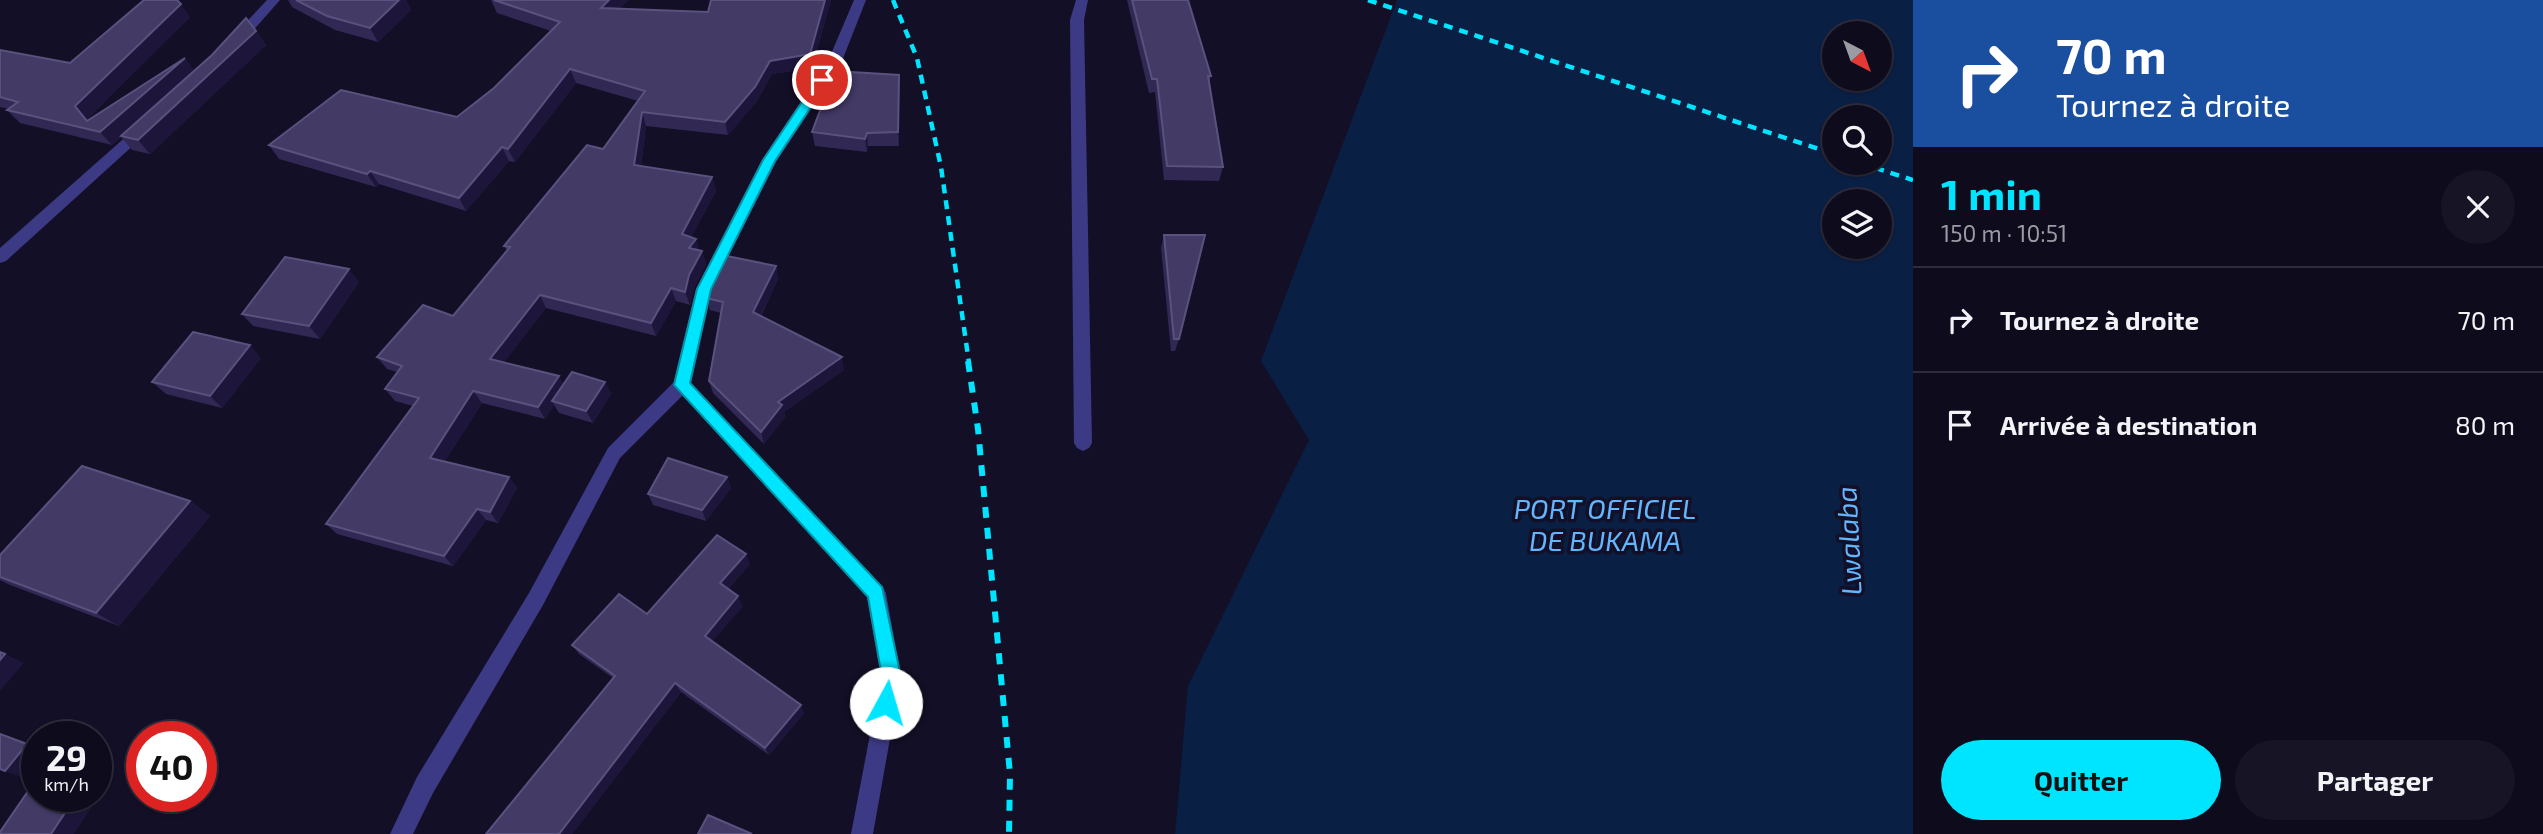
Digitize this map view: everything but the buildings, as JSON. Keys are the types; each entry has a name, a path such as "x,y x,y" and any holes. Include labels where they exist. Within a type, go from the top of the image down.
{"street":[{"path":"224,55 274,0"},
{"path":"401,834 425,785 536,599 614,453 682,385 704,289 769,160 835,61 860,0"},
{"path":"1082,0 1077,20 1083,443"},
{"path":"0,257 155,118"},
{"path":"682,385 876,593 891,677 862,834"}],"water":[{"name":"PORT OFFICIEL DE BUKAMA","path":"1397,0 1913,0 1913,834 1175,834 1188,686 1309,440 1261,361"}],"railway":[{"path":"893,0 917,58 941,167 969,363"},
{"path":"1368,0 1822,150"},
{"path":"1892,173 1913,180"},
{"path":"968,361 978,429 1010,774 1009,834"}],"route":[{"path":"822,80 769,160 704,289 682,385 876,593 891,677 886,703"}],"water label":[{"name":"Lwalaba","path":"1849,541"}]}
